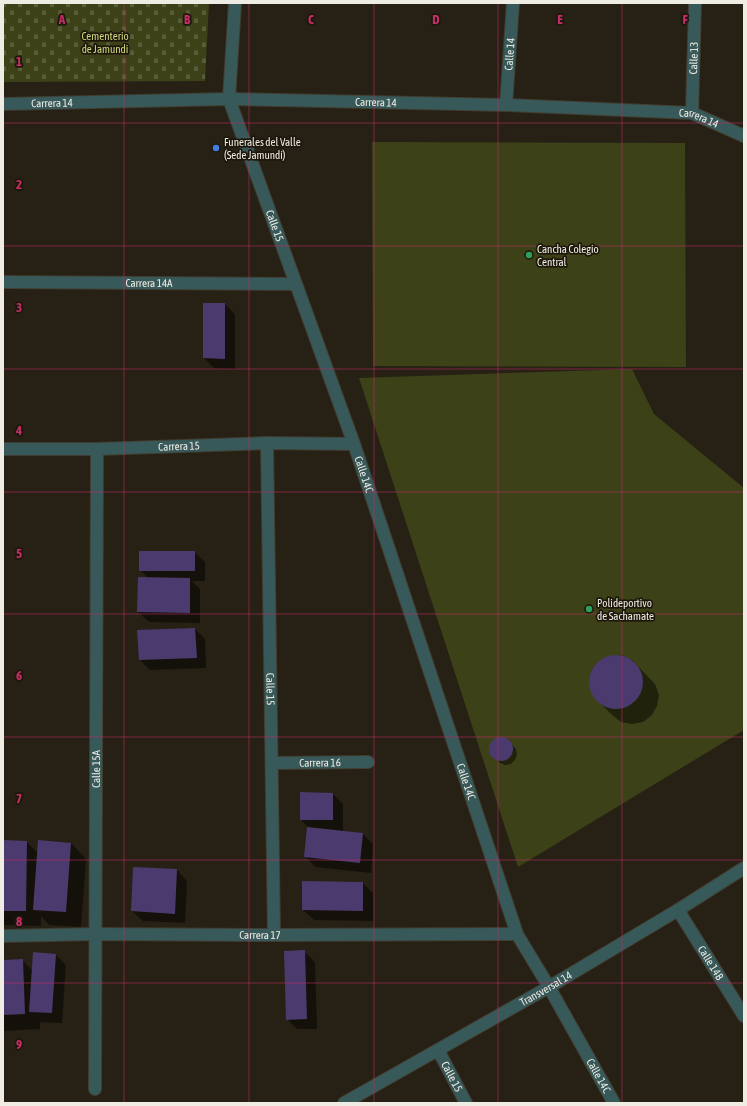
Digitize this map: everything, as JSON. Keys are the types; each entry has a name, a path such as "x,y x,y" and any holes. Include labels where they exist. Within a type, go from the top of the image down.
{"street":[{"name":"Calle 15","path":"235,3 229,99 354,444"},
{"name":"Calle 14","path":"506,105 514,3"},
{"name":"Calle 13","path":"692,113 695,3"},
{"name":"Carrera 14","path":"3,104 229,99 506,105 692,113 744,136"},
{"name":"Carrera 14A","path":"3,282 295,284"},
{"name":"Calle 15","path":"267,443 274,935"},
{"name":"Carrera 15","path":"3,448 97,449 267,443 354,444"},
{"name":"Calle 14C","path":"354,444 516,934 549,987 614,1103"},
{"name":"Calle 15A","path":"95,1089 97,449"},
{"name":"Carrera 16","path":"272,763 368,762"},
{"name":"Transversal 14","path":"344,1103 549,987 678,910 744,868"},
{"name":"Calle 14B","path":"678,910 744,1016"},
{"name":"Carrera 17","path":"3,936 96,934 516,934"},
{"name":"Calle 15","path":"438,1050 466,1103"}],"green space":[{"name":"Cementerio de Jamundi","path":"3,3 209,3 205,81 3,82"},
{"name":"Cancha Colegio Central","path":"372,142 685,143 686,367 373,366"},
{"name":"Polideportivo de Sachamate","path":"632,369 654,414 744,488 744,730 518,867 359,378"}],"building":[{"path":"203,303 225,303 225,359 203,358"},
{"path":"139,551 195,551 195,571 139,571"},
{"path":"138,577 190,578 190,613 137,612"},
{"path":"195,628 197,658 139,660 137,630"},
{"path":"611,655 621,655 631,659 639,667 643,677 643,687 639,697 631,705 621,709 611,709 601,705 593,697 589,687 589,677 593,667 601,659"},
{"path":"501,737 509,741 513,749 509,757 501,761 493,757 489,749 493,741"},
{"path":"300,792 333,793 333,820 300,820"},
{"path":"307,827 363,833 360,863 304,857"},
{"path":"3,840 27,841 26,911 3,911"},
{"path":"38,840 71,843 66,912 33,910"},
{"path":"133,867 177,869 175,914 131,911"},
{"path":"302,881 363,882 363,911 302,910"},
{"path":"305,950 307,1019 286,1020 284,951"},
{"path":"33,952 56,954 52,1013 29,1012"},
{"path":"23,959 25,1014 3,1015 3,960"}],"place":[{"name":"Funerales del Valle (Sede Jamundí)","path":"216,148"},
{"name":"Cancha Colegio Central","path":"529,255"},
{"name":"Polideportivo de Sachamate","path":"589,609"}]}
